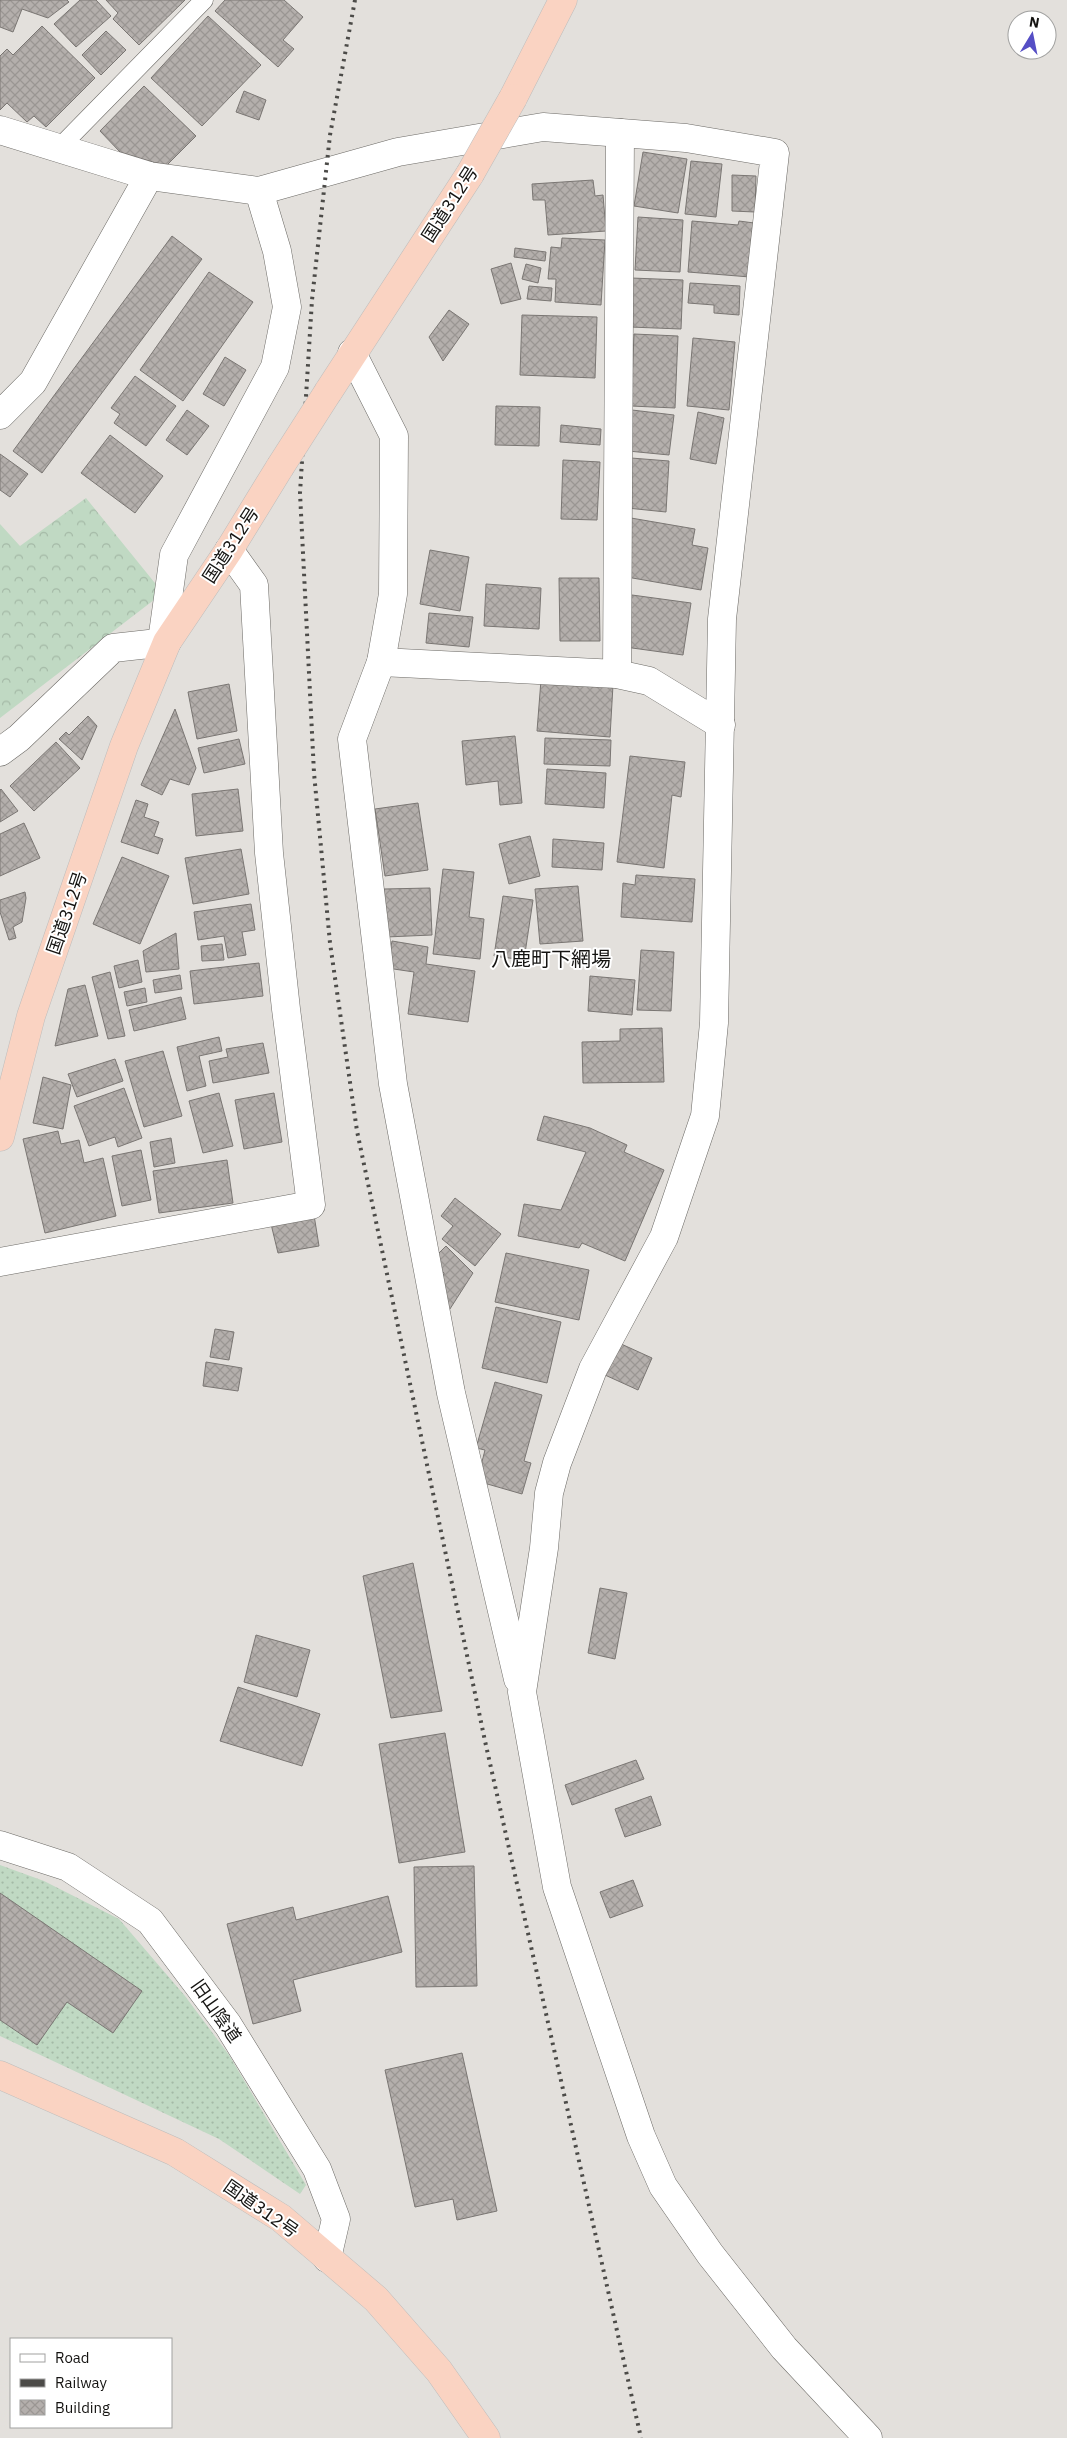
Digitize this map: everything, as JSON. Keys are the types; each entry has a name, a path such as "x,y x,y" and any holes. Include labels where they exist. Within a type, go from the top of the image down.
{"highway":[{"name":"国道312号","path":"0,1137 31,1016 124,746 164,641 229,550 352,353 470,174 513,98 563,0"},
{"name":"国道312号","path":"0,2075 175,2152 281,2218 376,2300 439,2371 486,2438"}],"street":[{"path":"0,130 149,176 259,191 398,152 542,127 686,138 774,153 722,619 714,1023 706,1116 664,1237 593,1369 557,1463 549,1494 544,1548 522,1692"},
{"path":"617,674 620,133"},
{"path":"0,415 33,382 149,176"},
{"path":"0,752 18,738 113,648 164,641 174,554 275,367 286,307 277,251 259,191"},
{"path":"352,353 394,436 393,594 381,662 352,739 393,1084 450,1393 522,1692 557,1887 641,2136 663,2186 710,2254 784,2348 868,2438"},
{"path":"0,1262 311,1205 286,1009 269,852 254,585 229,550"},
{"path":"381,662 617,674 649,682 721,725"},
{"name":"旧山陰道","path":"0,1845 68,1867 150,1921 228,2025 316,2169 336,2219 327,2258"}],"lane":[{"path":"59,148 204,0"}],"green space":[{"path":"86,498 163,593 0,718 0,524 20,546"},
{"path":"0,1865 44,1881 119,1919 185,1996 229,2055 306,2185 300,2194 219,2139 0,2036"}],"building":[{"path":"0,0 67,0 69,2 48,18 22,9 13,32 0,27"},
{"path":"80,0 96,0 111,16 76,47 54,24"},
{"path":"106,0 185,0 139,45 113,19 118,13"},
{"path":"225,0 284,0 303,17 283,40 294,49 278,67 215,11"},
{"path":"208,16 261,65 202,126 151,78"},
{"path":"42,26 95,78 46,127 34,116 27,122 7,103 0,110 0,56 7,49 13,55"},
{"path":"106,31 126,50 101,75 82,55"},
{"path":"144,86 196,136 166,166 120,152 100,131"},
{"path":"244,91 266,100 259,120 236,112"},
{"path":"643,152 687,159 678,213 634,206"},
{"path":"691,161 722,164 716,217 685,214"},
{"path":"732,175 756,176 755,212 732,211"},
{"path":"593,180 595,196 603,195 606,231 548,235 545,200 533,200 532,184"},
{"path":"638,217 683,220 680,272 635,270"},
{"path":"692,221 738,225 739,221 754,223 750,277 688,272"},
{"path":"172,236 202,259 42,473 13,451"},
{"path":"562,238 605,240 601,305 555,302 556,279 548,279 551,247 561,248"},
{"path":"515,248 546,252 545,261 514,257"},
{"path":"511,263 521,299 501,304 491,269"},
{"path":"526,264 541,268 538,283 522,279"},
{"path":"209,272 253,302 183,401 140,370"},
{"path":"631,278 683,280 681,329 630,327"},
{"path":"690,283 740,286 739,315 714,313 714,305 688,303"},
{"path":"529,286 552,288 551,301 527,299"},
{"path":"449,310 469,324 443,361 429,337"},
{"path":"522,315 597,317 595,378 520,375"},
{"path":"634,334 678,336 675,408 631,406"},
{"path":"693,338 735,342 729,410 687,406"},
{"path":"225,357 246,370 224,406 203,394"},
{"path":"135,376 176,406 146,446 114,423 120,414 111,408"},
{"path":"496,406 540,407 539,446 495,445"},
{"path":"187,410 209,426 187,455 166,440"},
{"path":"632,410 674,415 669,455 628,451"},
{"path":"698,412 724,418 716,464 690,459"},
{"path":"561,425 601,429 600,445 560,442"},
{"path":"110,435 163,476 135,513 81,473"},
{"path":"0,454 28,474 10,497 0,490"},
{"path":"631,458 669,461 666,512 627,508"},
{"path":"563,460 600,462 597,520 561,519"},
{"path":"631,518 695,529 692,545 708,548 701,590 621,576"},
{"path":"430,550 469,557 460,611 420,604"},
{"path":"559,578 599,578 600,641 560,641"},
{"path":"486,584 541,588 539,629 484,626"},
{"path":"632,595 691,603 683,655 625,647"},
{"path":"429,613 473,617 469,647 426,643"},
{"path":"541,680 613,685 610,737 537,731"},
{"path":"229,684 237,731 197,739 188,692"},
{"path":"175,709 196,768 189,785 170,779 162,795 141,785"},
{"path":"88,716 97,726 82,760 59,739 66,732 69,735"},
{"path":"515,736 522,803 500,805 498,781 466,785 462,741"},
{"path":"545,738 611,740 610,766 544,764"},
{"path":"239,739 245,764 204,773 198,748"},
{"path":"56,742 80,768 34,811 10,786"},
{"path":"630,756 685,762 681,797 672,795 664,868 617,862"},
{"path":"547,769 606,773 604,808 545,804"},
{"path":"238,789 243,831 196,836 192,794"},
{"path":"0,790 18,811 0,822"},
{"path":"136,800 148,804 144,817 159,822 154,836 163,839 158,854 121,842"},
{"path":"418,803 428,870 385,876 375,809"},
{"path":"24,823 40,858 0,876 0,834"},
{"path":"530,836 540,876 509,884 499,844"},
{"path":"553,839 604,843 602,870 552,867"},
{"path":"241,849 249,894 193,904 185,858"},
{"path":"122,857 169,876 140,944 93,924"},
{"path":"443,869 474,872 469,917 484,919 480,959 433,954"},
{"path":"636,875 695,879 692,922 621,917 623,883 635,885"},
{"path":"578,886 583,941 540,944 535,889"},
{"path":"430,888 432,935 386,937 384,889"},
{"path":"25,892 26,898 22,922 13,927 16,938 9,940 0,912 0,900"},
{"path":"503,896 533,900 524,960 494,956"},
{"path":"251,904 255,930 242,932 246,955 228,958 224,936 198,940 194,912"},
{"path":"176,933 179,969 146,972 143,951"},
{"path":"392,941 428,947 426,964 475,971 468,1022 408,1014 414,972 387,968"},
{"path":"222,944 224,960 202,961 201,946"},
{"path":"641,950 674,952 671,1011 637,1010"},
{"path":"138,960 142,982 119,988 114,966"},
{"path":"259,963 263,996 194,1004 190,971"},
{"path":"110,972 125,1036 108,1039 92,977"},
{"path":"180,975 182,989 155,993 153,980"},
{"path":"590,976 635,980 632,1015 588,1011"},
{"path":"85,985 98,1036 55,1046 68,989"},
{"path":"145,988 147,1002 127,1006 124,992"},
{"path":"181,997 186,1019 134,1031 129,1010"},
{"path":"662,1028 664,1082 583,1083 582,1042 620,1041 620,1029"},
{"path":"219,1037 222,1051 199,1056 206,1086 187,1091 177,1047"},
{"path":"263,1043 269,1073 213,1083 209,1061 228,1057 226,1049"},
{"path":"163,1051 182,1116 144,1127 125,1061"},
{"path":"115,1059 123,1081 77,1097 68,1074"},
{"path":"43,1077 71,1085 63,1129 33,1123"},
{"path":"124,1088 142,1138 118,1147 115,1137 89,1146 74,1106"},
{"path":"219,1093 233,1146 203,1153 189,1101"},
{"path":"274,1093 282,1142 244,1149 235,1100"},
{"path":"544,1116 590,1128 627,1145 624,1152 664,1170 625,1261 582,1243 579,1248 518,1236 524,1204 561,1210 586,1152 537,1140"},
{"path":"58,1131 61,1144 79,1140 84,1163 103,1158 116,1216 45,1233 23,1139"},
{"path":"171,1138 175,1163 154,1167 150,1142"},
{"path":"141,1150 151,1200 122,1206 112,1156"},
{"path":"227,1160 233,1203 159,1213 153,1171"},
{"path":"455,1198 501,1234 475,1266 442,1239 453,1226 441,1216"},
{"path":"314,1215 319,1246 278,1253 271,1224"},
{"path":"446,1246 473,1273 448,1312 442,1282 444,1273 432,1260"},
{"path":"506,1253 589,1270 579,1320 495,1302"},
{"path":"496,1307 561,1322 547,1383 482,1368"},
{"path":"215,1329 234,1332 229,1360 210,1357"},
{"path":"619,1343 652,1358 638,1390 605,1375"},
{"path":"206,1362 242,1368 238,1391 203,1386"},
{"path":"495,1382 542,1395 524,1461 531,1463 522,1494 477,1481 485,1450 476,1448"},
{"path":"413,1563 442,1711 391,1718 363,1576"},
{"path":"600,1588 627,1593 615,1659 588,1653"},
{"path":"256,1635 310,1650 297,1697 244,1682"},
{"path":"238,1687 320,1714 302,1766 220,1741"},
{"path":"445,1733 465,1852 399,1863 379,1744"},
{"path":"636,1760 644,1779 572,1805 565,1785"},
{"path":"651,1796 661,1825 625,1837 615,1809"},
{"path":"474,1866 477,1986 416,1987 414,1867"},
{"path":"633,1880 643,1906 610,1918 600,1892"},
{"path":"0,1893 142,1991 113,2033 67,2002 37,2045 0,2020"},
{"path":"388,1896 402,1952 293,1980 301,2011 253,2024 227,1924 293,1907 296,1920"},
{"path":"462,2053 497,2211 457,2220 453,2199 415,2207 385,2070"}],"railway":[{"path":"355,0 330,135 312,300 300,493 314,773 330,943 357,1131 485,1741 641,2438"}],"district":[{"name":"八鹿町下網場","path":"551,959"}]}
